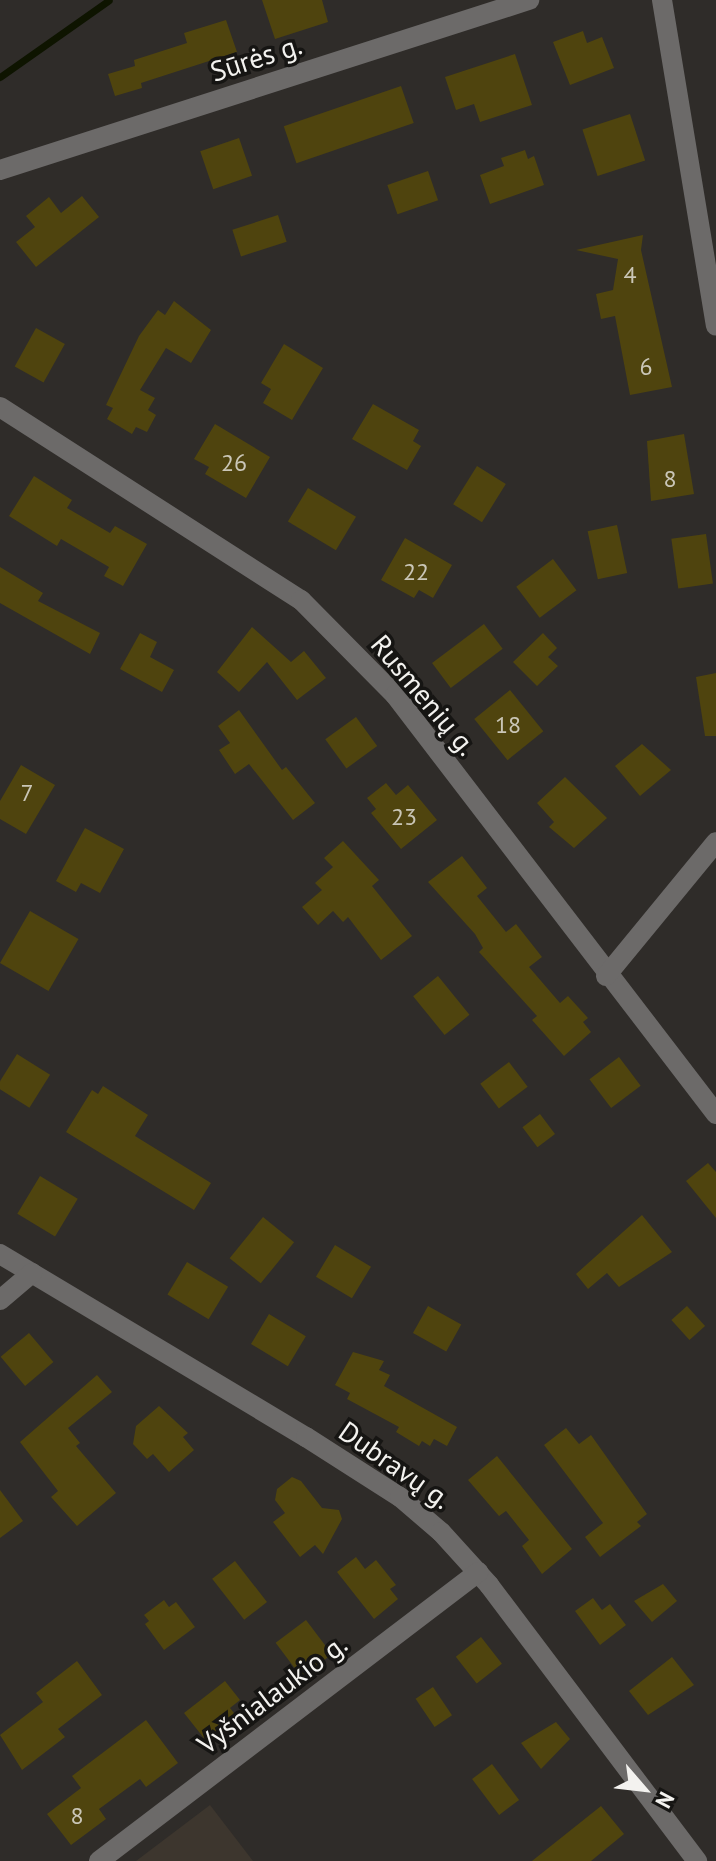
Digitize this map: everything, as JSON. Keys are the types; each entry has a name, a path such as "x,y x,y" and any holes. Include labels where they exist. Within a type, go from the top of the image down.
{"street":[{"name":"Sūrės g.","path":"0,170 529,0"},
{"path":"662,0 716,326"},
{"name":"Rusmenių g.","path":"0,407 301,600 395,695 606,976 716,1114"},
{"path":"606,976 716,842"},
{"name":"Dubravų g.","path":"0,1254 400,1497 479,1572 697,1861"},
{"path":"0,1300 32,1273"},
{"name":"Vyšnialaukio g.","path":"99,1861 479,1572"}],"shaded area":[{"path":"210,1805 253,1861 136,1861"}],"building":[{"path":"262,0 322,0 328,22 275,39"},
{"path":"226,20 237,52 141,83 142,88 115,96 108,74 135,66 134,60 187,43 184,33"},
{"path":"583,31 587,43 602,37 614,68 570,85 553,42"},
{"path":"515,54 532,105 480,122 474,104 456,110 445,77"},
{"path":"401,86 414,123 296,163 284,126"},
{"path":"630,114 645,161 598,176 582,129"},
{"path":"239,138 252,176 213,189 200,151"},
{"path":"525,150 528,159 534,156 544,185 490,204 480,175 504,166 501,158"},
{"path":"428,171 438,200 397,214 387,185"},
{"path":"82,196 99,217 36,267 16,242 35,227 26,216 49,197 61,213"},
{"path":"278,215 287,242 241,256 232,230"},
{"path":"643,235 641,250 672,387 630,395 615,316 601,319 596,294 613,290 618,259 576,250"},
{"path":"174,301 211,330 191,363 166,348 140,390 155,398 148,410 156,415 147,432 136,427 132,434 107,419 113,408 106,405 139,336 158,310 165,315"},
{"path":"36,328 65,344 44,382 15,366"},
{"path":"284,344 323,368 292,420 263,403 271,389 261,383"},
{"path":"373,404 419,430 413,441 421,446 407,470 352,439"},
{"path":"215,424 270,457 246,498 205,474 209,467 194,459"},
{"path":"684,434 694,494 651,501 647,441"},
{"path":"477,466 506,484 482,522 453,504"},
{"path":"34,476 72,500 67,508 110,533 115,526 147,544 123,586 104,576 109,567 61,539 57,546 9,516"},
{"path":"308,488 356,517 336,550 288,521"},
{"path":"617,525 627,573 598,579 588,531"},
{"path":"706,534 713,584 678,588 671,539"},
{"path":"405,538 452,565 433,598 419,590 414,598 381,580"},
{"path":"553,559 576,590 540,618 516,587"},
{"path":"0,567 43,593 38,601 100,633 90,654 0,603"},
{"path":"484,624 503,649 451,688 432,663"},
{"path":"252,627 291,662 304,651 326,678 297,700 267,662 239,692 217,672"},
{"path":"140,633 157,642 150,657 174,670 162,692 120,669"},
{"path":"543,633 557,648 548,657 558,666 537,686 513,662"},
{"path":"716,673 716,736 705,736 696,677"},
{"path":"510,690 543,731 508,760 474,719"},
{"path":"239,710 282,770 286,767 315,803 293,820 249,764 235,774 219,750 230,743 218,726"},
{"path":"356,717 377,746 346,768 325,739"},
{"path":"642,744 671,770 640,796 615,766"},
{"path":"21,765 55,785 26,834 0,819 0,801"},
{"path":"565,777 607,818 574,848 549,827 554,822 537,803"},
{"path":"386,783 396,795 408,785 437,820 401,849 371,813 376,809 367,798"},
{"path":"85,828 124,849 100,893 81,883 76,892 56,881"},
{"path":"343,841 379,880 372,886 412,936 381,960 348,917 343,922 333,911 318,925 302,907 322,890 315,883 333,867 324,858"},
{"path":"462,856 487,888 477,896 506,932 516,924 542,957 529,967 560,1003 568,996 588,1018 583,1022 591,1032 564,1056 532,1020 537,1016 479,952 483,948 475,934 428,882"},
{"path":"30,911 78,939 48,991 0,963"},
{"path":"438,976 469,1015 445,1035 413,996"},
{"path":"17,1054 50,1075 29,1108 0,1089 0,1081"},
{"path":"619,1057 641,1086 611,1108 589,1079"},
{"path":"509,1062 528,1087 499,1108 480,1084"},
{"path":"103,1086 148,1115 135,1136 211,1183 194,1210 66,1132 92,1090 98,1094"},
{"path":"540,1114 555,1134 537,1147 522,1127"},
{"path":"708,1163 716,1172 716,1218 686,1181"},
{"path":"40,1176 78,1199 55,1236 17,1214"},
{"path":"642,1215 672,1252 619,1287 607,1273 588,1289 576,1274"},
{"path":"263,1217 294,1242 261,1283 230,1258"},
{"path":"335,1245 371,1267 352,1298 316,1277"},
{"path":"187,1262 228,1287 209,1319 167,1295"},
{"path":"428,1306 461,1324 446,1352 413,1333"},
{"path":"687,1306 705,1326 689,1340 671,1320"},
{"path":"269,1314 306,1336 288,1366 251,1344"},
{"path":"29,1333 53,1362 25,1386 1,1357"},
{"path":"353,1352 384,1361 379,1370 390,1375 384,1386 457,1427 447,1446 434,1439 430,1446 422,1441 419,1446 396,1432 399,1427 347,1399 350,1393 335,1385"},
{"path":"97,1375 112,1392 68,1428 80,1443 76,1446 116,1493 77,1526 51,1497 58,1491 20,1442"},
{"path":"159,1406 188,1433 183,1437 194,1450 169,1472 153,1454 147,1459 133,1444 136,1426"},
{"path":"566,1428 579,1444 591,1435 647,1514 637,1522 641,1526 600,1557 585,1537 603,1523 544,1445"},
{"path":"497,1456 572,1549 542,1574 522,1546 529,1540 506,1511 499,1516 468,1480"},
{"path":"292,1477 301,1481 322,1508 339,1510 342,1519 323,1554 315,1545 300,1557 273,1522 285,1513 275,1500 277,1489"},
{"path":"0,1490 23,1521 0,1538"},
{"path":"356,1557 365,1569 376,1560 396,1585 390,1589 398,1599 374,1619 337,1572"},
{"path":"235,1561 267,1602 244,1620 212,1579"},
{"path":"663,1584 677,1601 652,1622 634,1601"},
{"path":"593,1598 602,1610 610,1604 626,1625 600,1645 575,1611"},
{"path":"164,1600 169,1607 176,1602 195,1627 164,1650 145,1624 149,1621 144,1615"},
{"path":"306,1620 332,1654 302,1677 276,1643"},
{"path":"481,1637 502,1664 477,1683 456,1657"},
{"path":"672,1657 694,1685 648,1715 629,1691"},
{"path":"77,1661 102,1695 58,1729 65,1737 22,1770 0,1735 43,1702 36,1693"},
{"path":"225,1681 240,1700 230,1708 238,1718 207,1742 184,1713"},
{"path":"433,1687 452,1715 435,1727 416,1699"},
{"path":"146,1720 178,1763 146,1787 140,1779 99,1809 106,1819 71,1845 47,1814 81,1788 72,1776"},
{"path":"556,1722 570,1739 541,1769 521,1743"},
{"path":"492,1764 519,1800 499,1815 472,1779"},
{"path":"601,1806 624,1834 591,1861 532,1861"}],"waterway":[{"path":"0,77 109,0"}]}
